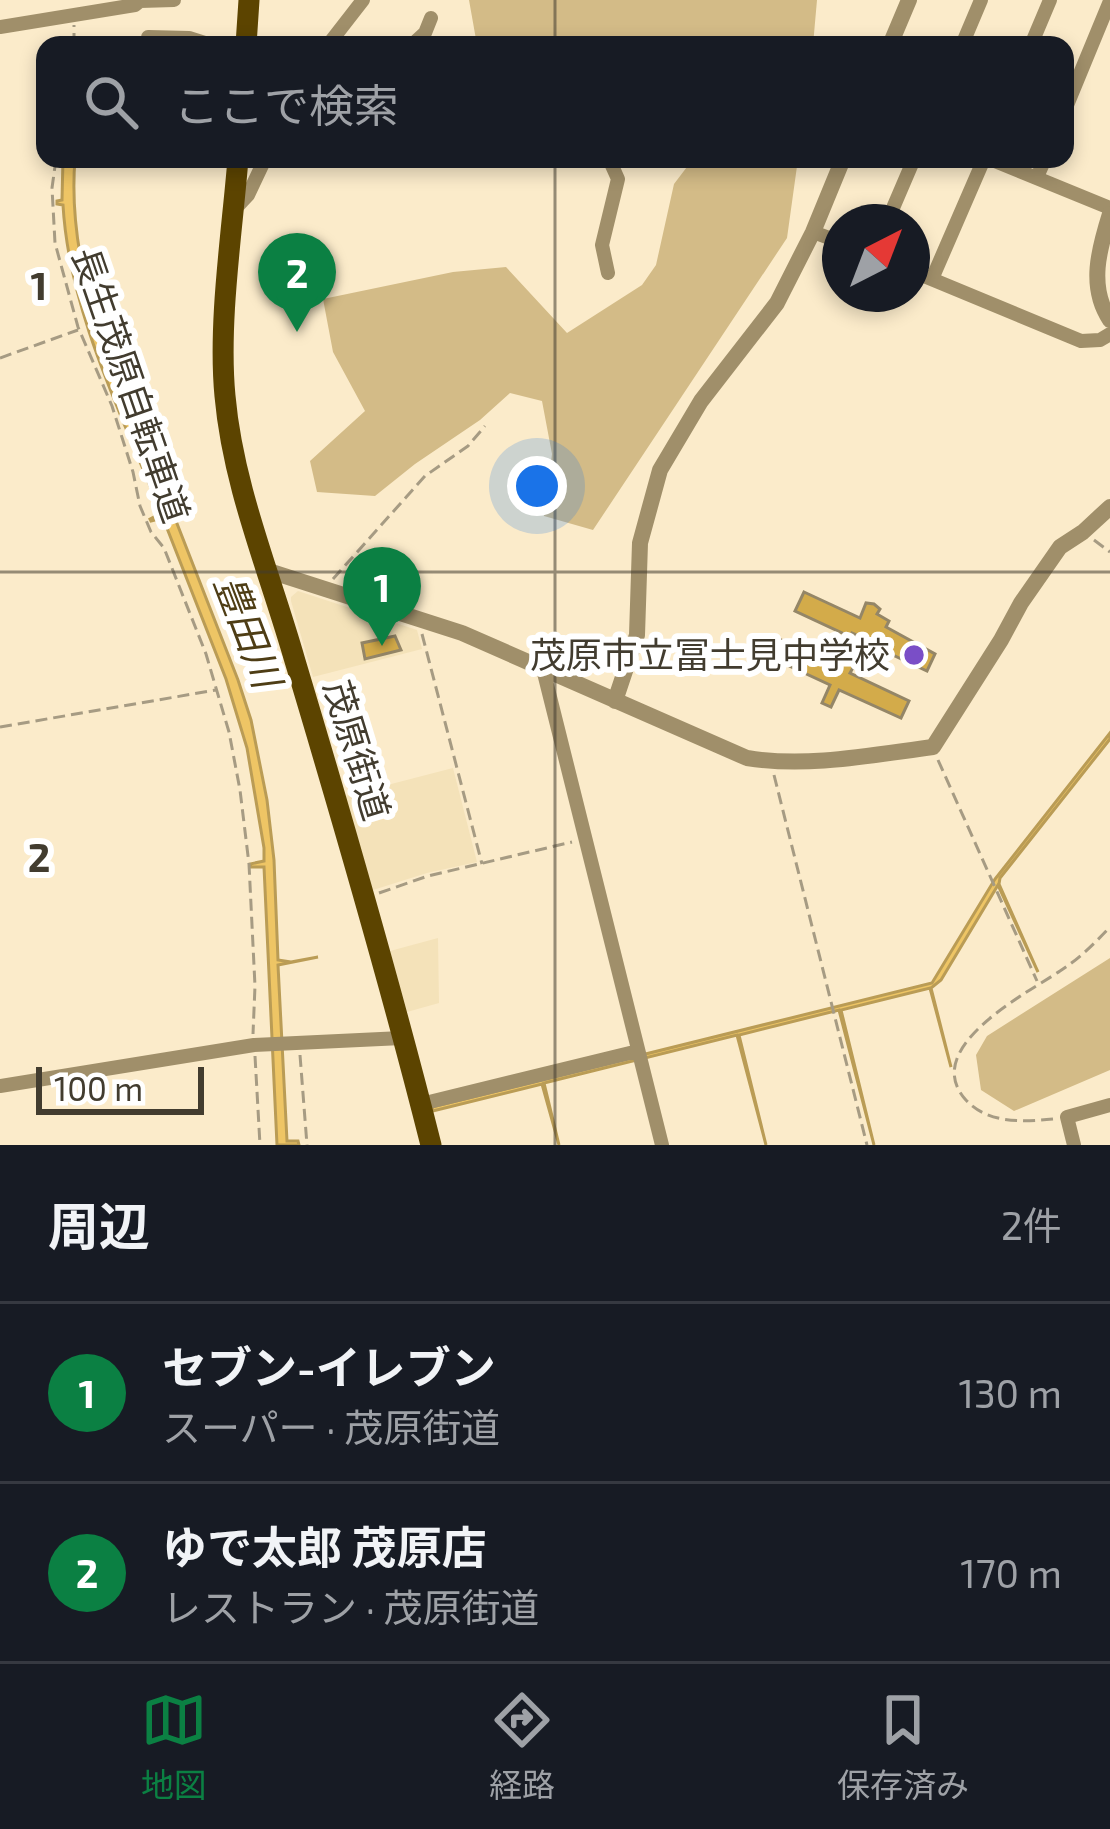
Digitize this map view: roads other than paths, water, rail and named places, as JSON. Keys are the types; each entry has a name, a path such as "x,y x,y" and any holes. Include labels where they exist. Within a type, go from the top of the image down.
{"main road":[{"path":"247,36 250,0"},
{"name":"茂原街道","path":"237,168 224,340 231,450 366,897 431,1145"}],"street":[{"path":"0,27 174,0"},
{"path":"335,36 363,0"},
{"path":"894,36 909,0"},
{"path":"966,36 981,0"},
{"path":"1035,36 1050,0"},
{"path":"1074,88 1110,1"},
{"path":"422,36 431,18"},
{"path":"234,210 248,195 261,168"},
{"path":"608,273 602,245 618,179 613,168"},
{"path":"615,700 637,635 640,543 660,470 701,401 777,303 839,168"},
{"path":"895,204 910,168"},
{"path":"983,168 932,279 1081,341 1110,334"},
{"path":"1012,168 1110,211 1098,254 1097,283 1102,309 1110,320"},
{"path":"1037,177 1041,168"},
{"path":"813,232 822,235"},
{"path":"269,571 462,633 747,758 771,762 855,757 933,747 1060,547 1110,507"},
{"path":"543,668 662,1145"},
{"path":"0,1085 254,1045 402,1038"},
{"path":"421,1104 638,1051"},
{"path":"1074,1145 1067,1117 1110,1105"}],"place":[{"name":"ゆで太郎 茂原店","path":"297,332"},
{"name":"セブン-イレブン","path":"382,646"},
{"name":"茂原市立冨士見中学校","path":"914,655"}],"water label":[{"name":"豊田川","path":"248,631"}]}
